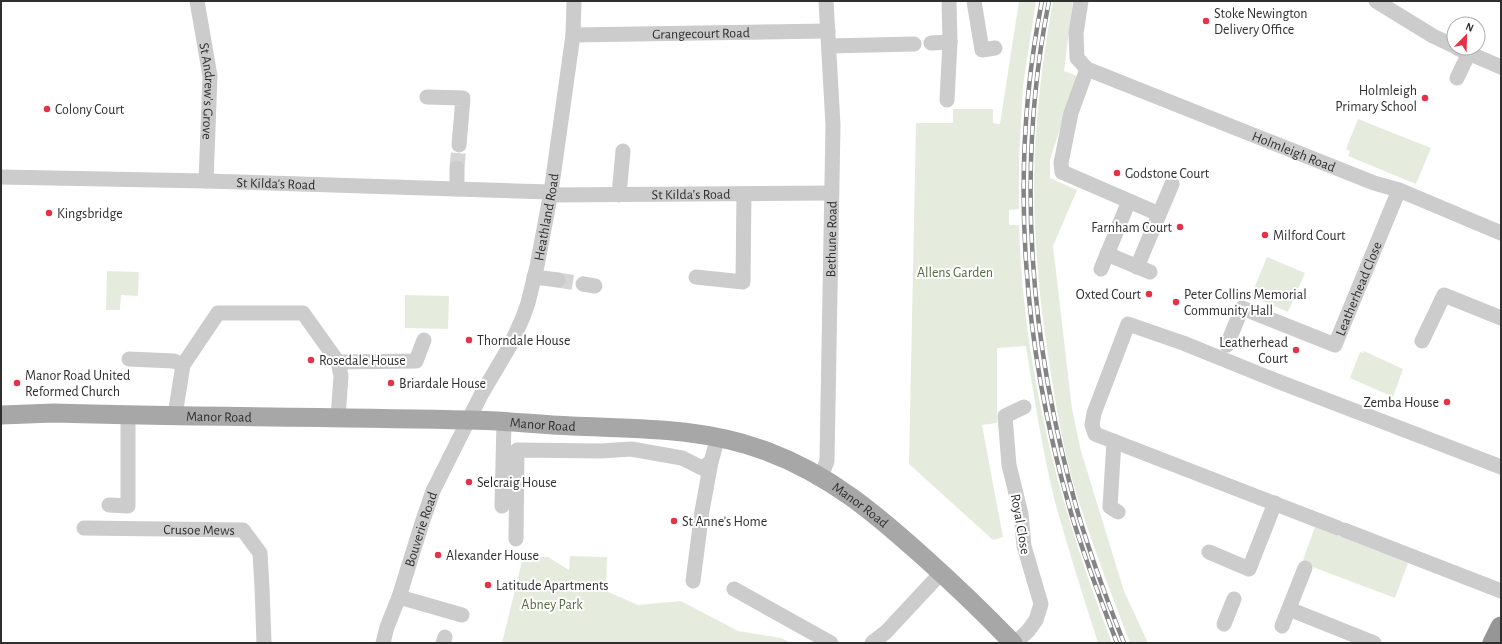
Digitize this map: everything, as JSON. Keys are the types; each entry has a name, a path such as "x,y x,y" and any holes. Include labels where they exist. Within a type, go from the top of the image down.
{"highway":[{"path":"1494,643 1501,627"}],"main road":[{"name":"Manor Road","path":"1,415 54,413 504,421 571,426 658,429 718,437 766,451 821,477 854,498 889,526 941,573 1014,643"}],"street":[{"name":"St Andrew's Grove","path":"196,1 210,76 206,181"},
{"name":"Heathland Road","path":"469,420 481,395 511,344 523,317 534,277 551,194 573,35 574,1"},
{"name":"Bethune Road","path":"821,477 827,461 832,125 829,38 826,1"},
{"path":"947,100 950,42 949,1"},
{"path":"974,1 982,50 995,48"},
{"path":"1081,1 1076,33 1077,58 1087,69 1071,112 1061,163 1062,172 1159,214"},
{"path":"1376,1 1433,36 1446,42"},
{"name":"Grangecourt Road","path":"573,35 829,38 914,44"},
{"path":"931,43 950,42"},
{"path":"1457,78 1462,56"},
{"path":"1476,56 1501,67"},
{"name":"Holmleigh Road","path":"1087,69 1367,180 1399,190 1501,233"},
{"path":"427,97 462,98 459,145"},
{"path":"619,195 623,151"},
{"path":"457,189 458,168"},
{"name":"St Kilda's Road","path":"1,177 206,181 457,189 551,194 830,194"},
{"path":"1107,254 1144,270 1159,214 1172,184"},
{"name":"Leatherhead Close","path":"1227,345 1243,305 1335,345 1399,190"},
{"path":"696,277 744,282 744,194"},
{"path":"1101,269 1129,201"},
{"path":"534,277 558,280"},
{"path":"1422,341 1444,295 1501,318"},
{"path":"175,415 183,365 218,313 303,313 338,362 341,376 338,418"},
{"path":"1497,589 1095,434 1092,425 1094,413 1128,324 1183,343 1277,381 1501,466"},
{"path":"338,362 416,361 424,340"},
{"path":"129,359 174,361 183,365"},
{"name":"Royal Close","path":"1014,643 1028,631 1036,620 1040,604 1024,546 1021,514 1009,465 1007,441 1005,416 1024,406"},
{"path":"109,505 128,506 128,414"},
{"name":"Bouverie Road","path":"383,643 387,627 399,597 433,492 469,420"},
{"path":"502,506 504,421"},
{"path":"693,581 702,511 711,462 718,437"},
{"path":"1114,441 1110,507 1118,512"},
{"path":"516,539 517,450 600,451 631,449 682,458 702,468 711,462"},
{"path":"1209,552 1249,569 1274,503"},
{"name":"Crusoe Mews","path":"84,528 243,530 260,552 264,643"},
{"path":"1282,626 1305,568"},
{"path":"872,643 886,632 941,573"},
{"path":"734,589 831,643"},
{"path":"399,597 462,616"},
{"path":"1224,624 1234,599"},
{"path":"1289,609 1374,643"}],"green space":[{"name":"Allens Garden","path":"1019,1 1036,1 1023,86 1019,160 1019,209 1009,210 1009,225 1019,225 1022,279 1028,332 1036,385 1048,438 1076,542 1112,643 1098,643 1064,535 1046,460 1026,346 997,348 997,423 982,425 1003,537 993,540 909,464 916,123 953,123 953,109 993,109 993,123 1000,124"},
{"path":"1053,1 1073,1 1064,71 1077,76 1050,160 1050,178 1077,190 1053,246 1072,409 1081,451 1124,591 1148,643 1130,643 1084,518 1064,445 1055,400 1045,334 1036,247 1034,181 1040,91"},
{"path":"1358,119 1431,148 1416,184 1348,156 1350,151 1346,149"},
{"path":"1267,257 1305,273 1288,312 1251,296"},
{"path":"107,271 139,272 138,296 121,295 120,310 106,310"},
{"path":"405,295 449,296 448,329 405,328"},
{"path":"1364,351 1403,369 1393,397 1350,378 1360,352 1363,353"},
{"path":"1315,527 1408,563 1395,598 1302,563"},
{"name":"Abney Park","path":"570,556 607,557 606,591 638,605 681,601 738,631 781,638 792,643 502,643 523,557 548,557 569,570"}],"tunnel":[{"path":"457,168 459,145"},
{"path":"558,280 583,284"}],"railway":[{"path":"1042,1 1032,65 1025,130 1024,195 1026,260 1032,325 1042,389 1055,453 1072,516 1117,643"},
{"path":"1049,1 1039,65 1032,129 1031,194 1033,258 1039,323 1048,387 1078,513 1088,546 1124,643"}],"place":[{"name":"Stoke Newington Delivery Office","path":"1206,21"},
{"name":"Holmleigh Primary School","path":"1425,98"},
{"name":"Colony Court","path":"47,109"},
{"name":"Godstone Court","path":"1117,173"},
{"name":"Kingsbridge","path":"49,213"},
{"name":"Farnham Court","path":"1180,227"},
{"name":"Milford Court","path":"1265,235"},
{"name":"Oxted Court","path":"1149,294"},
{"name":"Peter Collins Memorial Community Hall","path":"1176,302"},
{"name":"Thorndale House","path":"469,340"},
{"name":"Leatherhead Court","path":"1296,350"},
{"name":"Rosedale House","path":"311,360"},
{"name":"Manor Road United Reformed Church","path":"17,383"},
{"name":"Briardale House","path":"391,383"},
{"name":"Zemba House","path":"1447,402"},
{"name":"Selcraig House","path":"469,482"},
{"name":"St Anne's Home","path":"674,521"},
{"name":"Alexander House","path":"438,555"},
{"name":"Latitude Apartments","path":"488,585"}]}
